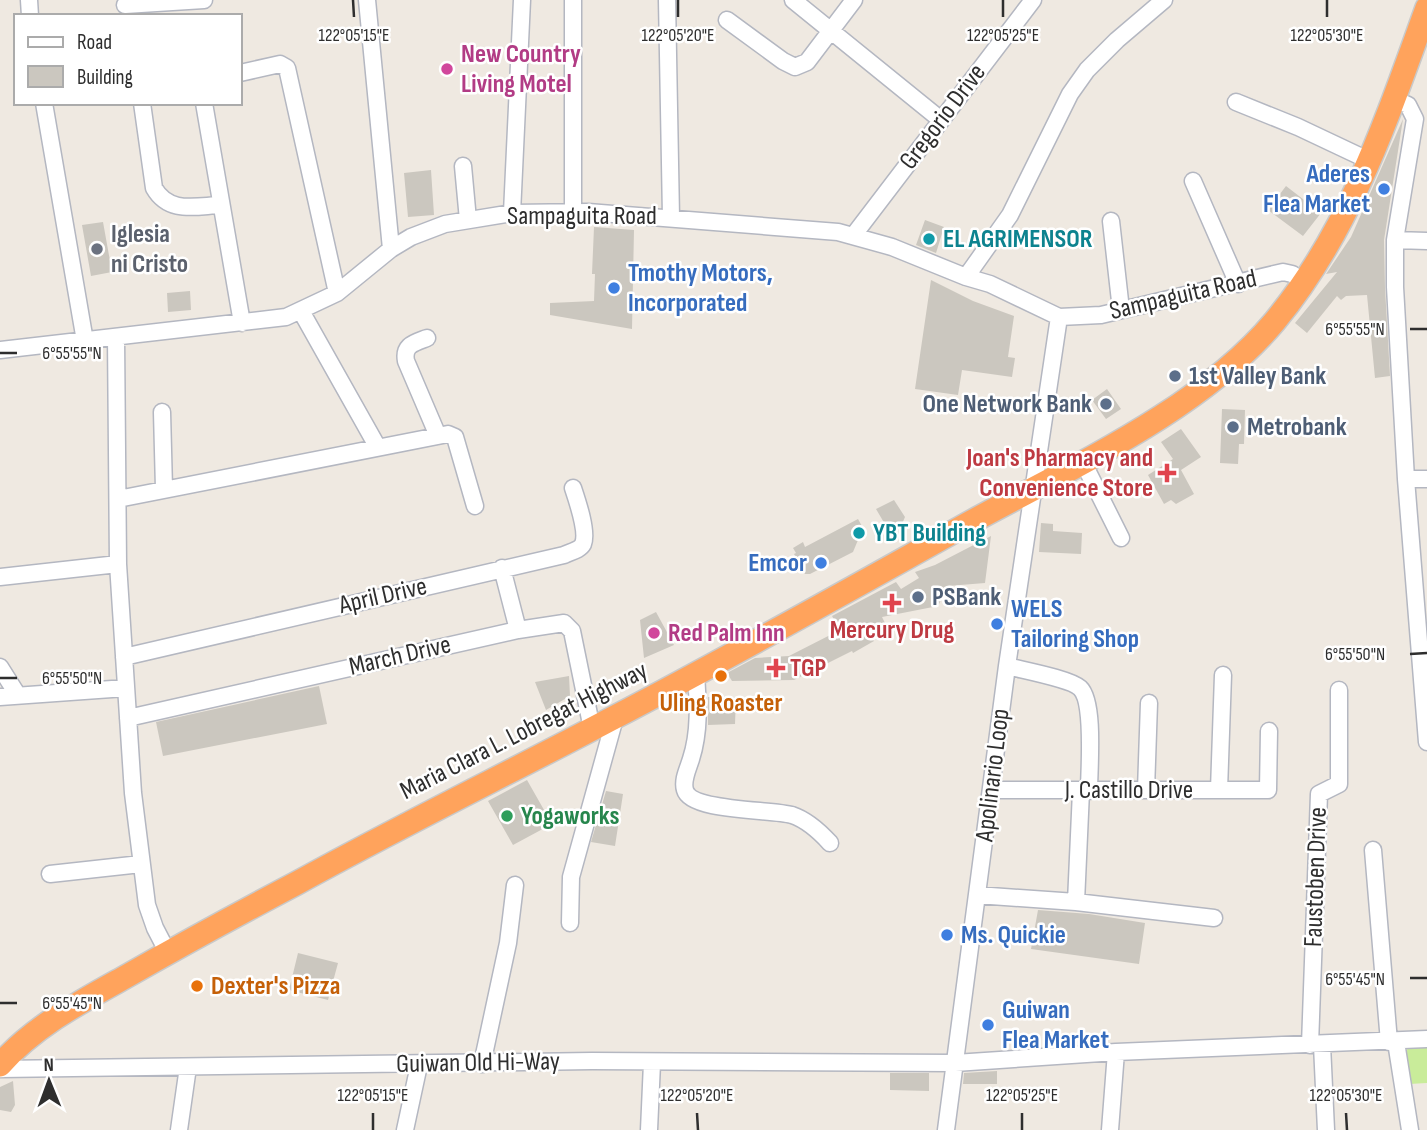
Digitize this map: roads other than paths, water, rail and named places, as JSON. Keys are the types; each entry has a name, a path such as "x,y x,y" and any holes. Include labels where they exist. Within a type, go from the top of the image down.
{"highway":[{"name":"Maria Clara L. Lobregat Highway","path":"0,1067 13,1050 61,1013 407,823 696,674 1083,462 1178,405 1232,364 1276,320 1304,282 1355,196 1427,8"}],"street":[{"path":"367,0 391,248"},
{"path":"512,213 522,0"},
{"path":"573,0 573,212"},
{"path":"667,0 671,217"},
{"path":"793,0 941,120"},
{"path":"727,20 795,67 807,62 854,0"},
{"name":"Gregorio Drive","path":"853,236 1033,0"},
{"path":"966,277 1010,215 1076,86 1087,70 1116,40 1164,0"},
{"path":"125,7 193,6"},
{"path":"242,73 280,64 287,68 337,293"},
{"path":"1394,99 1408,105 1415,119 1395,240 1395,287 1406,479 1424,676 1427,742"},
{"path":"1236,102 1298,127 1370,161"},
{"path":"44,105 85,341"},
{"path":"142,105 153,188 160,199 175,206 221,205"},
{"path":"204,105 242,323"},
{"path":"463,166 468,220"},
{"path":"1193,181 1238,284"},
{"name":"Sampaguita Road","path":"0,350 286,317 337,293 391,248 422,232 444,224 512,213 573,212 671,217 825,230 892,247 990,284 1059,317 1080,317 1121,310 1283,272 1304,282"},
{"path":"1111,220 1121,310"},
{"path":"1395,240 1427,241"},
{"path":"301,311 377,446"},
{"path":"1033,488 1059,317"},
{"path":"116,337 118,564 128,718 141,864 150,918 168,953"},
{"path":"427,338 410,344 405,354 438,436"},
{"path":"162,412 164,489"},
{"path":"118,499 448,434 455,437 475,506"},
{"path":"1083,462 1121,538"},
{"path":"1406,479 1427,478"},
{"name":"April Drive","path":"124,657 578,550 583,544 585,534 573,488"},
{"name":"Apolinario Loop","path":"946,1130 1033,488"},
{"path":"0,577 118,564"},
{"path":"502,568 517,630"},
{"name":"March Drive","path":"128,718 517,630 559,623 568,625 572,631 592,729"},
{"path":"1007,666 1069,682 1079,686 1085,695 1088,709 1085,791 1076,902"},
{"path":"0,667 17,694"},
{"path":"696,674 698,728 684,779 685,792 691,799 712,805 792,815 817,829 830,844"},
{"path":"1219,790 1223,675"},
{"path":"0,697 126,688"},
{"name":"Faustoben Drive","path":"1326,1130 1316,1045 1319,793 1339,784 1339,690"},
{"path":"1146,790 1149,702"},
{"path":"570,923 571,877 615,718"},
{"name":"J. Castillo Drive","path":"991,790 1268,790 1269,731"},
{"path":"1373,850 1392,1042 1410,1130"},
{"path":"50,874 141,864"},
{"path":"482,1064 508,943 514,886"},
{"path":"977,895 1076,902 1214,918"},
{"name":"Guiwan Old Hi-Way","path":"0,1067 419,1065 592,1061 955,1063 1116,1052 1427,1039"},
{"path":"1111,1130 1116,1052"},
{"path":"649,1130 652,1063"},
{"path":"405,1130 419,1065"},
{"path":"179,1130 188,1067"}],"place":[{"name":"New Country Living Motel","path":"447,69"},
{"name":"Aderes Flea Market","path":"1384,189"},
{"name":"EL AGRIMENSOR","path":"929,239"},
{"name":"Iglesia ni Cristo","path":"97,249"},
{"name":"Tmothy Motors, Incorporated","path":"614,288"},
{"name":"1st Valley Bank","path":"1175,376"},
{"name":"One Network Bank","path":"1106,404"},
{"name":"Metrobank","path":"1233,427"},
{"name":"Joan's Pharmacy and Convenience Store","path":"1167,473"},
{"name":"YBT Building","path":"859,533"},
{"name":"Emcor","path":"821,563"},
{"name":"PSBank","path":"918,597"},
{"name":"Mercury Drug","path":"892,603"},
{"name":"WELS Tailoring Shop","path":"997,624"},
{"name":"Red Palm Inn","path":"654,633"},
{"name":"TGP","path":"776,668"},
{"name":"Uling Roaster","path":"721,676"},
{"name":"Yogaworks","path":"507,816"},
{"name":"Ms. Quickie","path":"947,935"},
{"name":"Dexter's Pizza","path":"197,986"},
{"name":"Guiwan Flea Market","path":"988,1025"}]}
